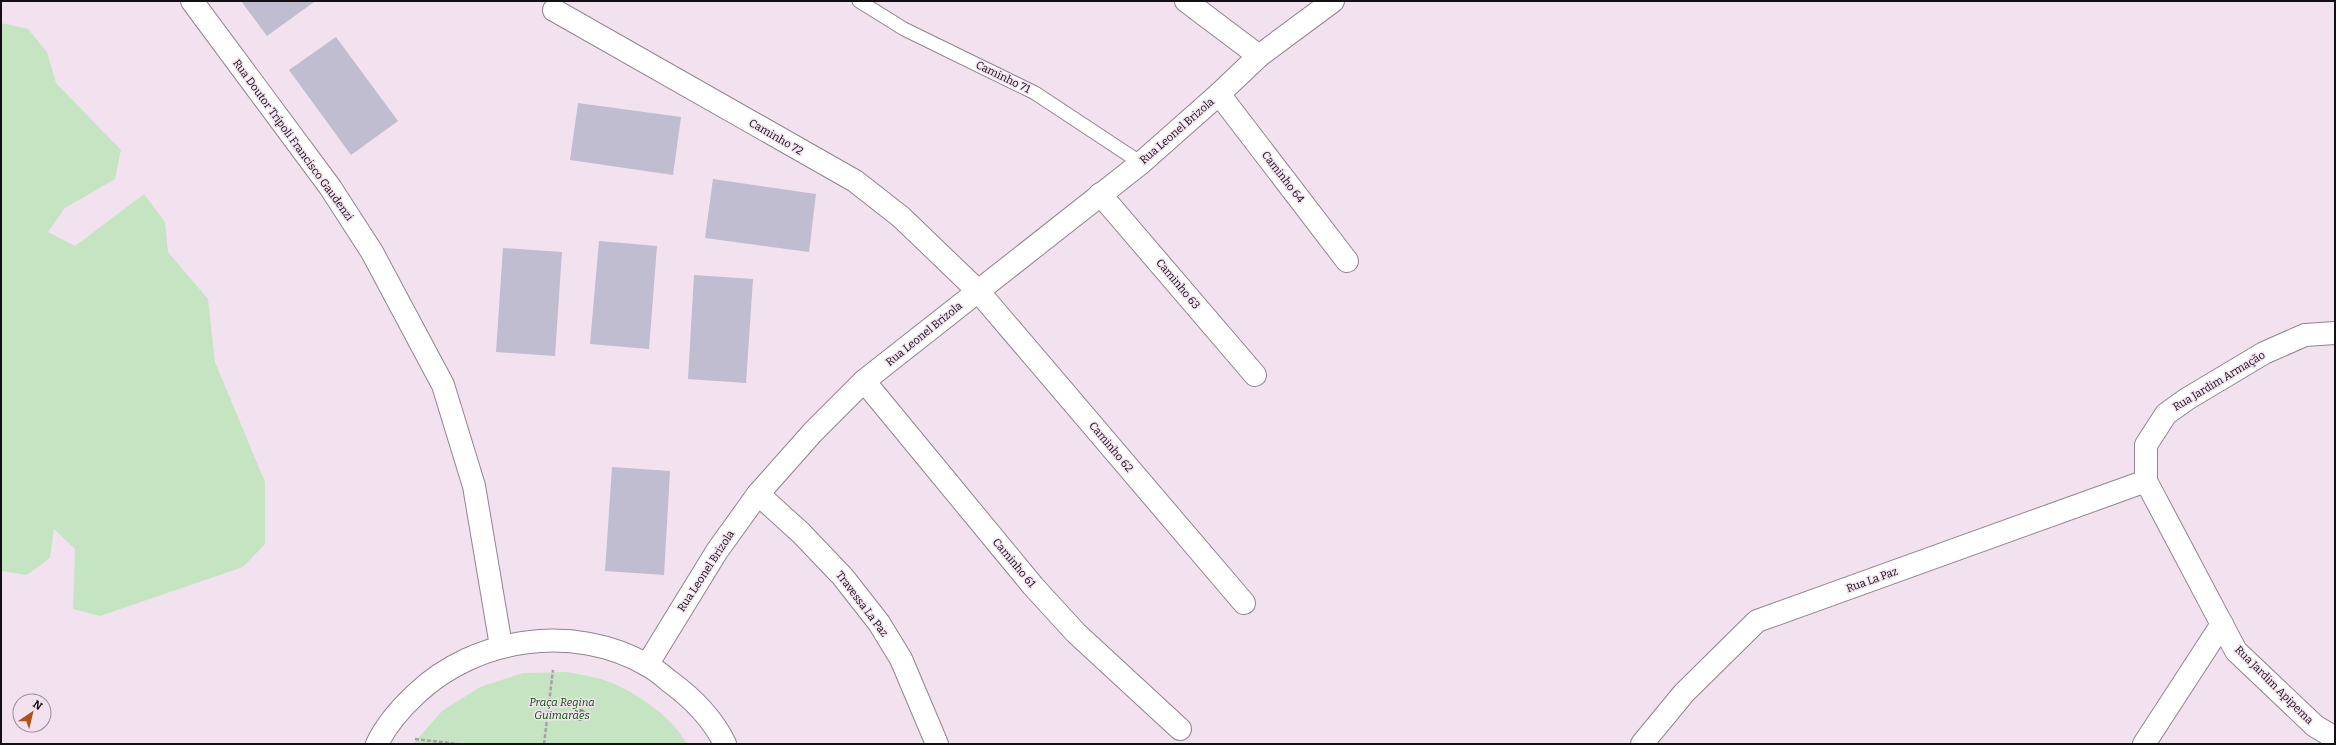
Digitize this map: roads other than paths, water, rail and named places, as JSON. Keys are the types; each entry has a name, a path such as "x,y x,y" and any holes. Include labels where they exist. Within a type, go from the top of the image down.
{"street":[{"name":"Rua Doutor Trípoli Francisco Gaudenzi","path":"192,1 330,187 372,252 443,385 474,486 501,646"},
{"path":"1186,1 1226,29 1259,56"},
{"name":"Rua Leonel Brizola","path":"647,665 717,551 758,494 813,432 864,381 1141,163 1219,94 1259,56 1333,1"},
{"name":"Caminho 72","path":"554,10 855,182 901,217 978,291"},
{"name":"Caminho 64","path":"1219,94 1347,260"},
{"name":"Caminho 63","path":"1100,194 1255,375"},
{"name":"Caminho 62","path":"978,291 1244,604"},
{"name":"Rua Jardim Armação","path":"2222,624 2146,481 2146,445 2166,414 2264,353 2305,334 2335,332"},
{"name":"Caminho 61","path":"864,381 1033,586 1076,633 1180,729"},
{"name":"Rua La Paz","path":"1642,744 1684,693 1757,622 2146,481"},
{"name":"Travessa La Paz","path":"758,494 801,533 843,577 879,623 900,659 935,741"},
{"path":"2144,744 2222,624"},
{"name":"Rua Jardim Apipema","path":"2222,624 2236,651 2318,735 2335,738"},
{"path":"377,744 400,709 429,682 463,660 501,646 538,640 576,642 612,650 647,665 688,694 720,733 725,744"}],"lane":[{"name":"Caminho 71","path":"859,1 904,29 1035,93 1141,163"}],"park label":[{"name":"Praça Regina Guimarães","path":"562,708"}]}
